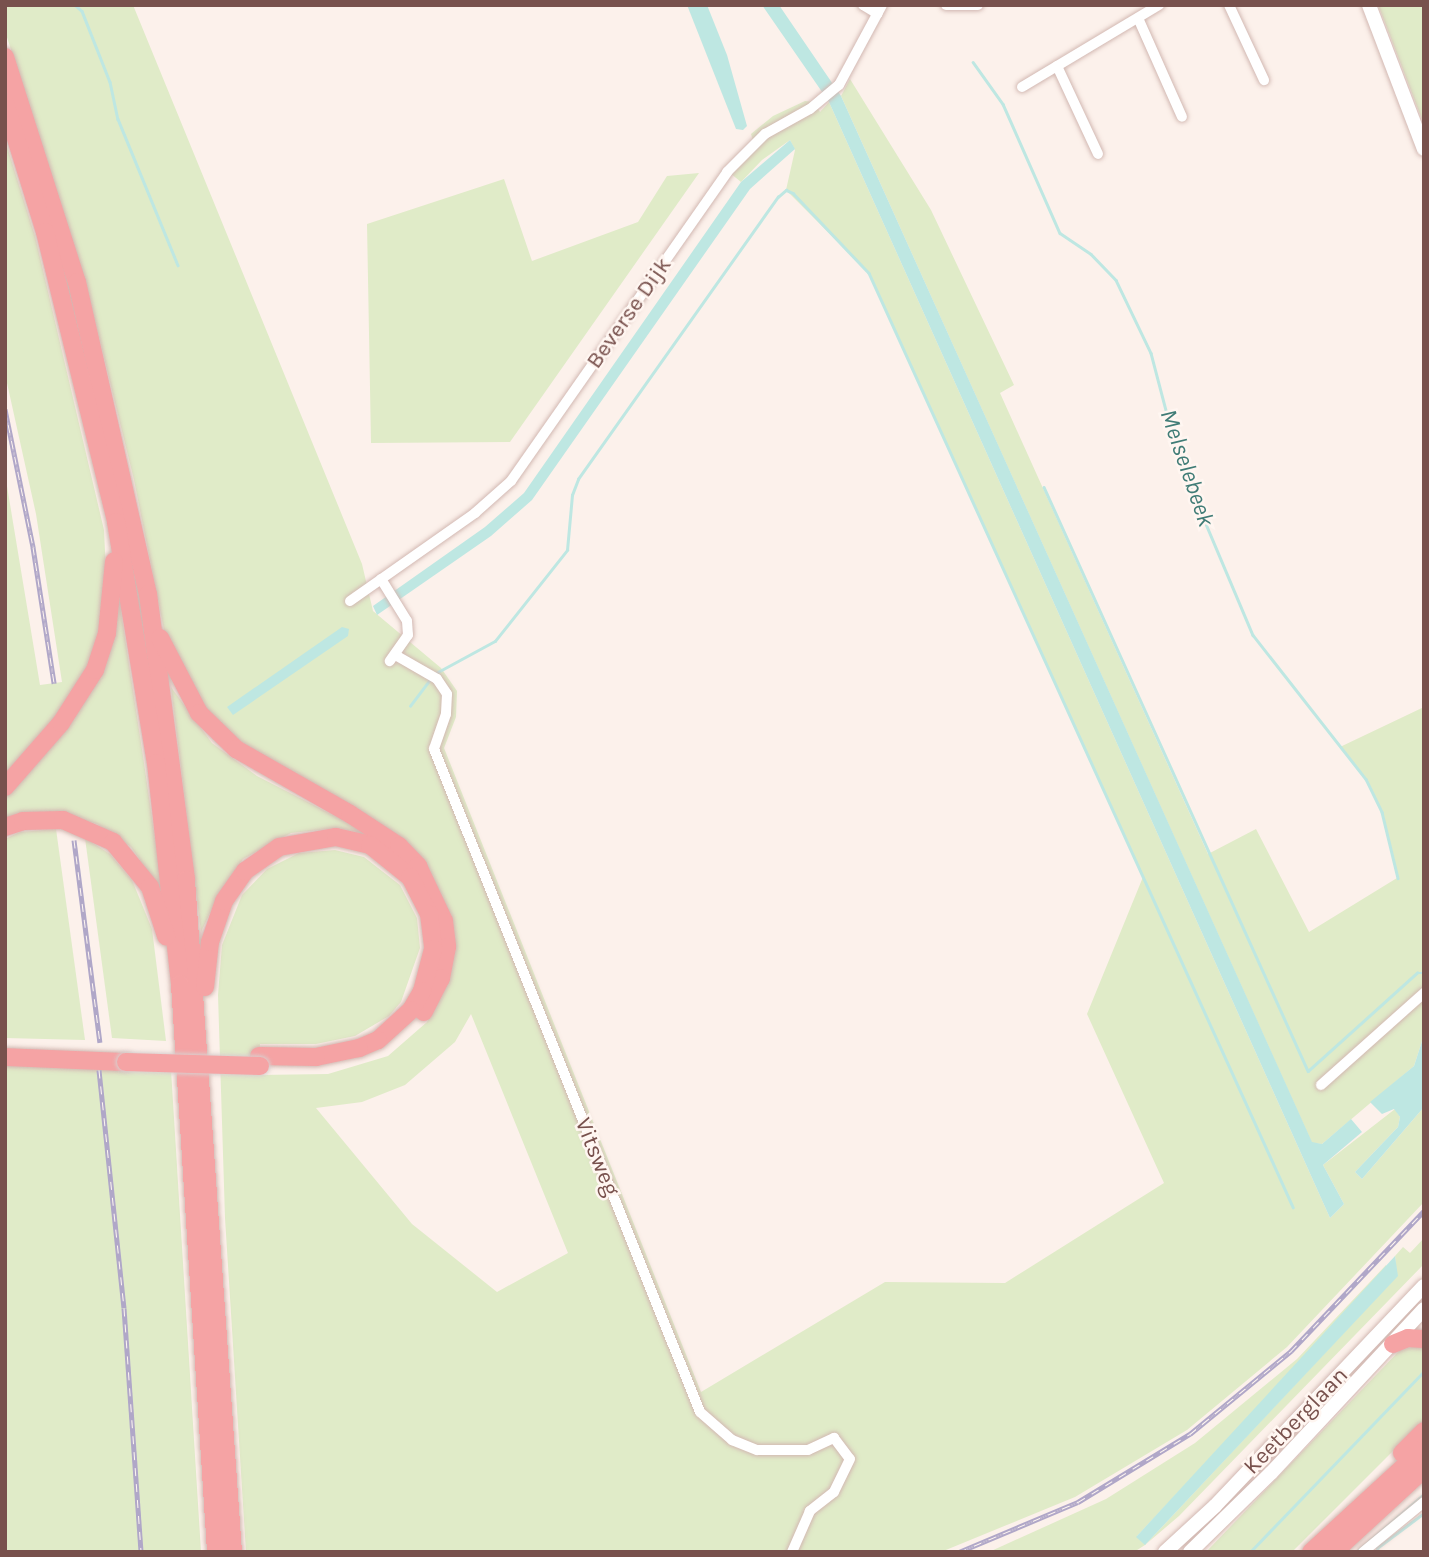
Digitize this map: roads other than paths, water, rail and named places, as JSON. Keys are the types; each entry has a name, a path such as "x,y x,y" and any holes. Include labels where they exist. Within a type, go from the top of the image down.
{"highway":[{"path":"5,57 77,282 159,637 199,713 261,766 399,846 433,890 444,921 447,947 442,978 421,1017 406,1033 384,1049 352,1061 5,1057"},
{"path":"5,103 45,233 116,522 156,763 187,1080 216,1552"},
{"path":"5,786 61,723 95,670 113,601 116,522"},
{"path":"148,594 186,880 212,1218 233,1552"},
{"path":"5,827 44,819 82,824 113,842 139,870 165,927 187,1080"},
{"path":"212,1218 206,969 224,901 246,871 279,847 325,837 370,845 410,877 429,914 433,949 422,991 397,1025 359,1048 316,1057 260,1061"},
{"path":"5,1048 126,1057"},
{"path":"1393,1344 1408,1338 1424,1339"},
{"path":"1331,1533 1424,1431"},
{"path":"1311,1552 1424,1448"},
{"path":"1334,1552 1424,1469"}],"main road":[{"path":"1369,5 1424,149"},
{"name":"Keetberglaan","path":"1165,1552 1215,1506 1424,1286"},
{"name":"Keetberglaan","path":"1190,1552 1424,1309"}],"street":[{"path":"863,5 880,10"},
{"path":"946,5 978,5"},
{"path":"1022,87 1159,5"},
{"path":"1229,5 1264,80"},
{"name":"Beverse Dijk","path":"351,601 475,513 511,481 733,165 765,134 821,101 839,85 880,10"},
{"path":"1138,18 1182,117"},
{"path":"1057,66 1098,154"},
{"name":"Vitsweg","path":"381,579 398,605 408,635 394,659 425,671 437,679 447,694 448,705 434,749 700,1412 732,1440 757,1450 808,1450 834,1438 850,1459 834,1492 810,1511 792,1552"},
{"path":"1321,1085 1424,993"},
{"path":"1366,1550 1424,1502"}],"water":[{"path":"687,5 707,5 727,55 747,126 743,130 736,129"},
{"path":"762,5 779,5 841,96 1312,1142 1322,1144 1351,1119 1362,1132 1323,1165 1344,1204 1330,1218 829,102"},
{"path":"790,140 795,149 750,189 532,500 491,536 377,615 373,606 485,527 524,493 741,182"},
{"path":"342,627 349,629 348,636 233,715 227,707"},
{"path":"1424,1035 1424,1107 1362,1179 1355,1172 1398,1127 1400,1117 1394,1109 1382,1114 1370,1102 1414,1066"},
{"path":"1395,1256 1398,1276 1145,1545 1136,1537"}],"waterway":[{"path":"75,5 82,11 110,82 118,119 178,265"},
{"name":"Melselebeek","path":"973,62 1003,104 1060,233 1091,254 1116,280 1151,353 1179,460 1253,635 1366,779 1382,812 1398,878"},
{"path":"436,673 495,641 567,550 572,495 578,479 778,197 786,190 793,193 869,273 1293,1207"},
{"path":"1044,487 1308,1071 1417,973 1422,973"},
{"path":"410,706 431,678"},
{"path":"1250,1552 1424,1371"},
{"path":"1356,1552 1424,1494"},
{"path":"1378,1552 1377,1548 1424,1513"}],"railway":[{"path":"5,409 33,547 54,683"},
{"path":"74,840 100,1042"},
{"path":"99,1070 124,1308 141,1552"},
{"path":"959,1552 1078,1502 1190,1434 1291,1351 1424,1211"}]}
